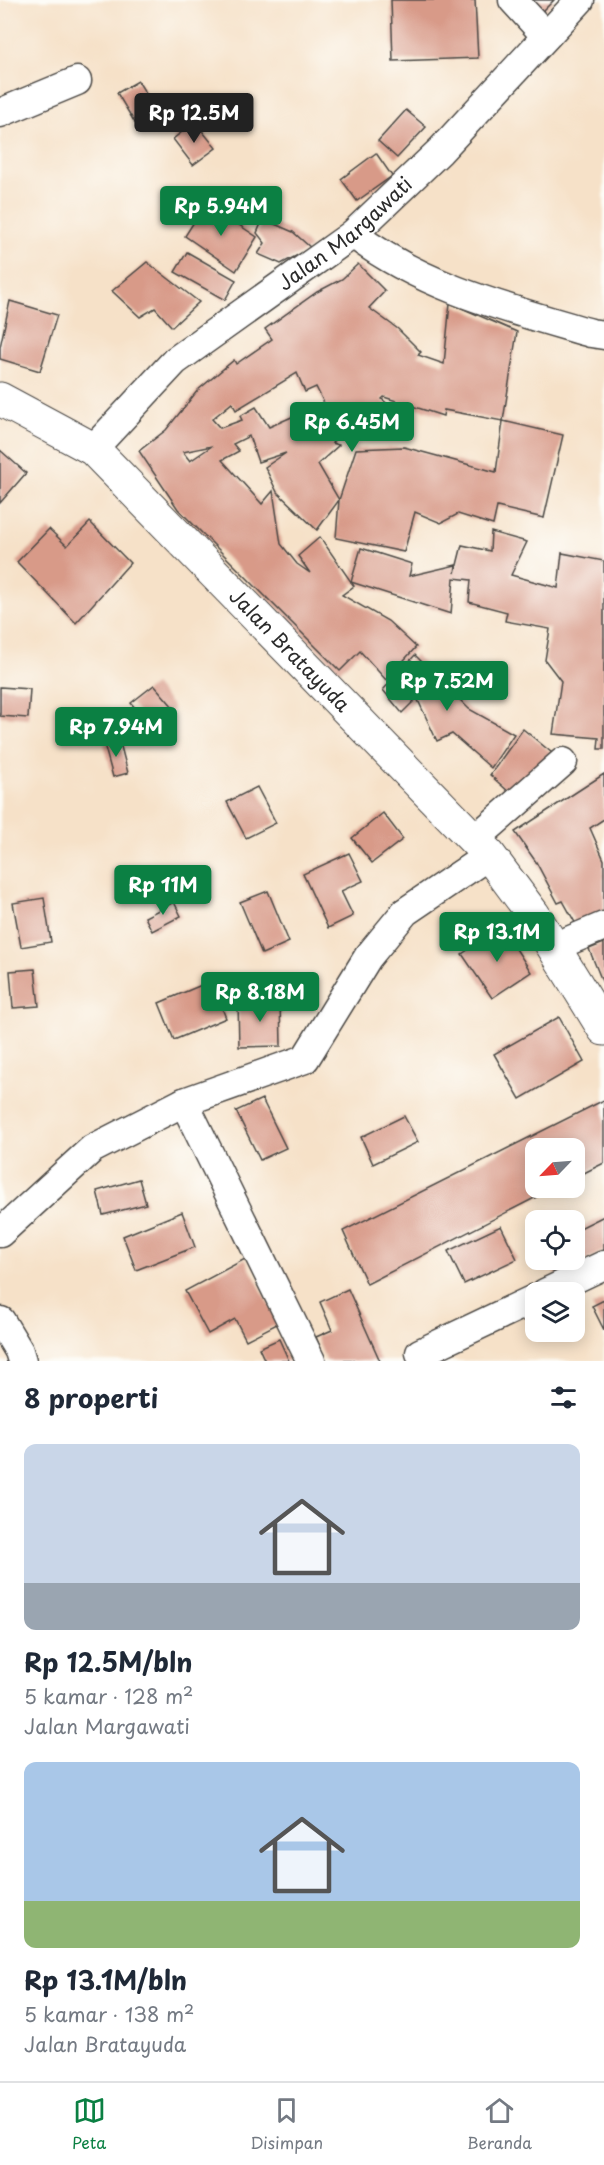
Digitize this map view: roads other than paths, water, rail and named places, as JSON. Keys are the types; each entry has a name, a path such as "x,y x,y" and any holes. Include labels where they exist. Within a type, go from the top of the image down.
{"main road":[{"name":"Jalan Bratayuda","path":"0,399 93,449 481,848 511,882 604,1029"}],"street":[{"path":"513,0 546,36"},
{"name":"Jalan Margawati","path":"93,449 175,361 353,234 440,151 580,0"},
{"path":"0,113 77,81"},
{"path":"353,234 375,251 404,268 503,307 591,333 604,334"},
{"path":"0,1233 92,1149 184,1102 305,1059 368,957 395,922 481,848 563,762"},
{"path":"554,947 604,926"},
{"path":"184,1102 312,1361"},
{"path":"568,1282 604,1265"},
{"path":"420,1353 525,1303"},
{"path":"0,1320 19,1351 22,1361"}]}
